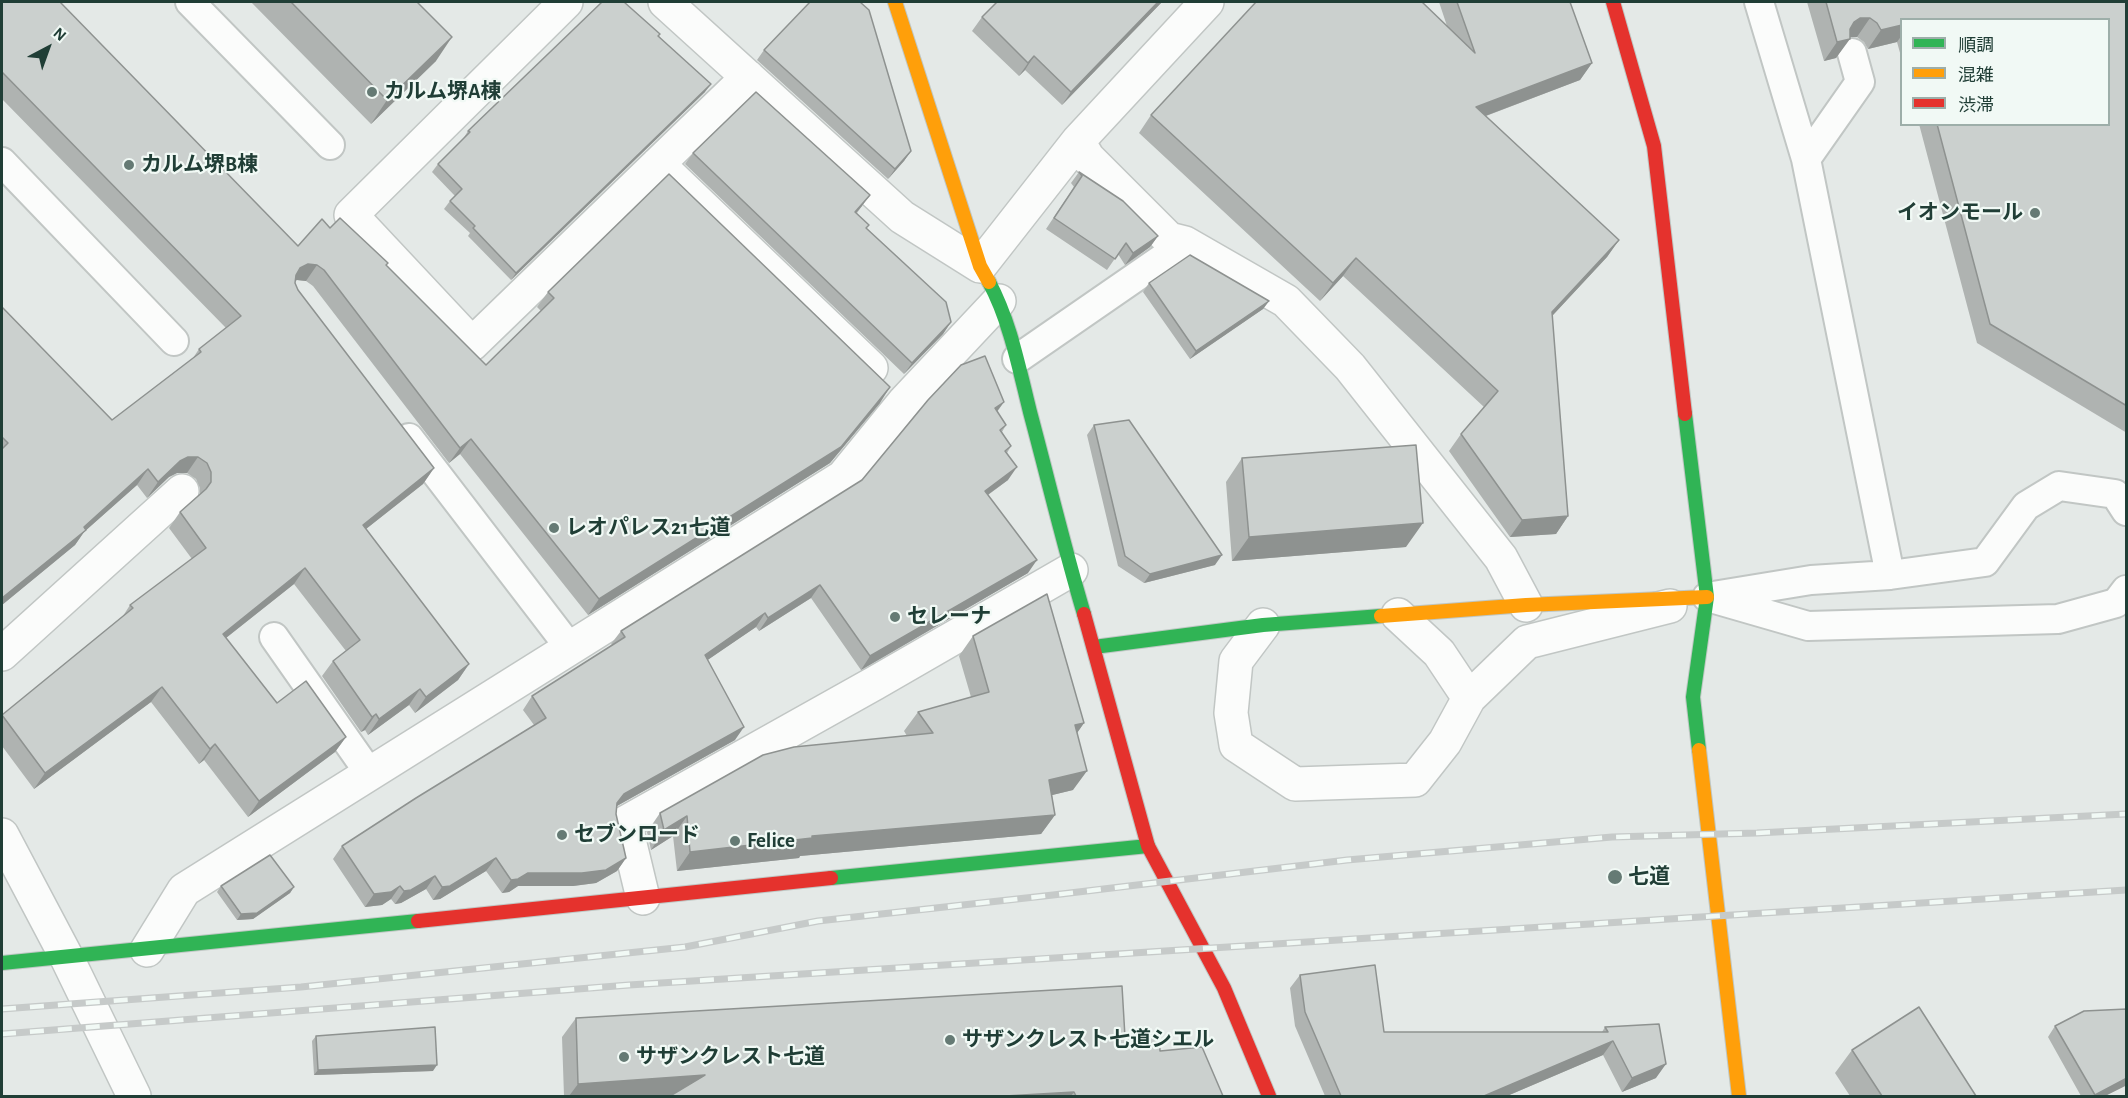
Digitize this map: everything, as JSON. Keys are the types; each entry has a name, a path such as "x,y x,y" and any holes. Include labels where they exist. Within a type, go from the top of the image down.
{"street":[{"path":"567,2 351,215 472,344 748,77"},
{"path":"665,2 902,217 980,266"},
{"path":"895,2 980,266 999,301 1017,359 1071,570 1148,846 1224,988 1269,1096"},
{"path":"980,266 1078,141 1207,2"},
{"path":"1613,2 1654,146 1707,597 1693,696 1739,1096"},
{"path":"1078,141 1088,158 1169,239 1185,243 1286,301 1350,366 1501,558 1526,605"},
{"path":"658,164 905,401"},
{"path":"147,950 184,890 843,477 905,401 999,301"},
{"path":"2,654 182,491"},
{"path":"643,898 625,823 1071,570"},
{"path":"1094,647 1263,625 1526,605 1707,597"},
{"path":"1263,625 1236,661 1231,713 1236,745 1296,784 1415,780 1445,742 1469,698 1527,642 1707,597"},
{"path":"1398,615 1439,653 1469,698"},
{"path":"2,835 68,958 134,1096"},
{"path":"2,963 1148,846"}],"lane":[{"path":"190,2 330,146"},
{"path":"1759,2 1806,159 1890,575"},
{"path":"1806,159 1860,82 1852,53"},
{"path":"2,162 174,341"},
{"path":"1017,359 1185,243"},
{"path":"394,420 570,648"},
{"path":"1707,597 1811,580 1890,575 1985,562 2026,506 2059,486 2115,494 2127,511"},
{"path":"1707,597 1808,626 2058,619 2116,603 2127,590"},
{"path":"274,637 369,774"}],"building":[{"path":"2,2 60,2 298,246 322,219 330,228 340,218 388,263 386,265 486,365 554,298 548,292 669,174 890,387 841,447 599,599 471,439 460,448 324,270 317,265 308,264 300,268 296,275 295,283 298,290 434,468 363,525 469,664 426,697 420,689 379,719 376,714 372,717 333,661 360,640 305,568 223,634 277,703 306,681 346,737 259,801 215,744 210,749 162,687 45,773 2,715 133,608 130,605 206,548 180,512 206,489 211,482 211,472 207,463 198,457 188,457 180,461 158,482 148,469 84,527 86,530 2,598 2,449 8,443 2,437 2,307 112,420 201,352 199,349 241,316 2,72"},
{"path":"291,2 417,2 452,37 387,100"},
{"path":"602,2 624,2 711,84 516,273 450,201 462,189 438,164 470,132 468,131"},
{"path":"810,2 860,2 869,10 911,151 895,169 764,50"},
{"path":"997,2 1158,2 1071,92 1034,56 1028,63 982,17"},
{"path":"1256,2 1422,2 1475,53 1457,2 1570,2 1592,63 1476,107 1619,240 1552,312 1568,516 1522,520 1461,434 1498,391 1356,258 1333,283 1151,115"},
{"name":"イオンモール","path":"1826,2 2127,2 2127,406 1990,324 1938,126 2110,126 2110,18 1900,18 1900,25 1881,30 1870,18 1860,18 1850,29 1850,39 1837,42"},
{"path":"756,92 870,195 855,212 869,225 866,228 946,302 951,322 912,363 693,153"},
{"path":"1079,172 1123,201 1158,236 1133,253 1126,243 1115,259 1054,218 1082,176"},
{"path":"1190,255 1269,301 1196,351 1149,283"},
{"path":"985,356 1004,402 995,408 1006,425 1000,430 1011,446 1005,451 1017,467 985,491 1037,560 870,656 820,585 768,618 765,613 705,655 744,727 624,794 617,803 616,814 626,858 606,870 582,873 528,873 511,880 496,858 450,886 442,887 435,876 411,890 404,891 400,886 391,892 374,894 342,846 546,718 532,696 625,637 621,631 862,480 928,400 961,365"},
{"path":"1129,420 1222,555 1150,574 1125,556 1094,425"},
{"path":"1416,445 1423,523 1249,537 1242,458"},
{"path":"1047,594 1084,723 1075,725 1087,771 1049,780 1055,815 812,836 812,838 690,852 687,816 664,830 660,813 763,755 794,747 933,733 918,712 989,692 973,636"},
{"path":"270,855 294,887 257,913 241,914 221,886"},
{"path":"1375,965 1384,1032 1608,1032 1605,1027 1659,1024 1666,1064 1632,1078 1613,1041 1484,1096 1341,1096 1305,1012 1300,975"},
{"path":"1122,986 1125,1037 1159,1035 1160,1051 1202,1047 1223,1096 1076,1096 1074,1092 1005,1096 670,1096 705,1075 578,1084 576,1018"},
{"path":"1919,1007 1976,1096 1882,1096 1852,1050"},
{"path":"2127,1009 2127,1078 2095,1095 2055,1026 2084,1011"},
{"path":"435,1027 437,1065 318,1070 316,1036"}],"railway":[{"path":"2,1009 301,987 685,947 818,921 1347,860 1612,837 1757,833 2126,814"},
{"path":"2,1034 629,985 2126,890"}],"traffic: fast":[{"path":"989,282 1003,313 1013,345 1084,614"},
{"path":"1685,414 1707,597 1693,697 1699,750"},
{"path":"1094,647 1263,625 1381,616"},
{"path":"831,878 1148,846"},
{"path":"2,963 418,921"}],"traffic: slow":[{"path":"895,2 980,266 989,282"},
{"path":"1381,616 1526,605 1707,597"},
{"path":"1699,750 1739,1096"}],"traffic: jam":[{"path":"1613,2 1654,146 1685,414"},
{"path":"1084,614 1148,846 1224,988 1269,1096"},
{"path":"418,921 831,878"}],"place":[{"name":"カルム堺A棟","path":"372,92"},
{"name":"カルム堺B棟","path":"129,165"},
{"name":"イオンモール","path":"2035,213"},
{"name":"レオパレス21七道","path":"554,528"},
{"name":"セレーナ","path":"895,617"},
{"name":"セブンロード","path":"562,835"},
{"name":"Felice","path":"735,841"},
{"name":"七道","path":"1615,877"},
{"name":"サザンクレスト七道シエル","path":"950,1040"},
{"name":"サザンクレスト七道","path":"624,1057"}]}
